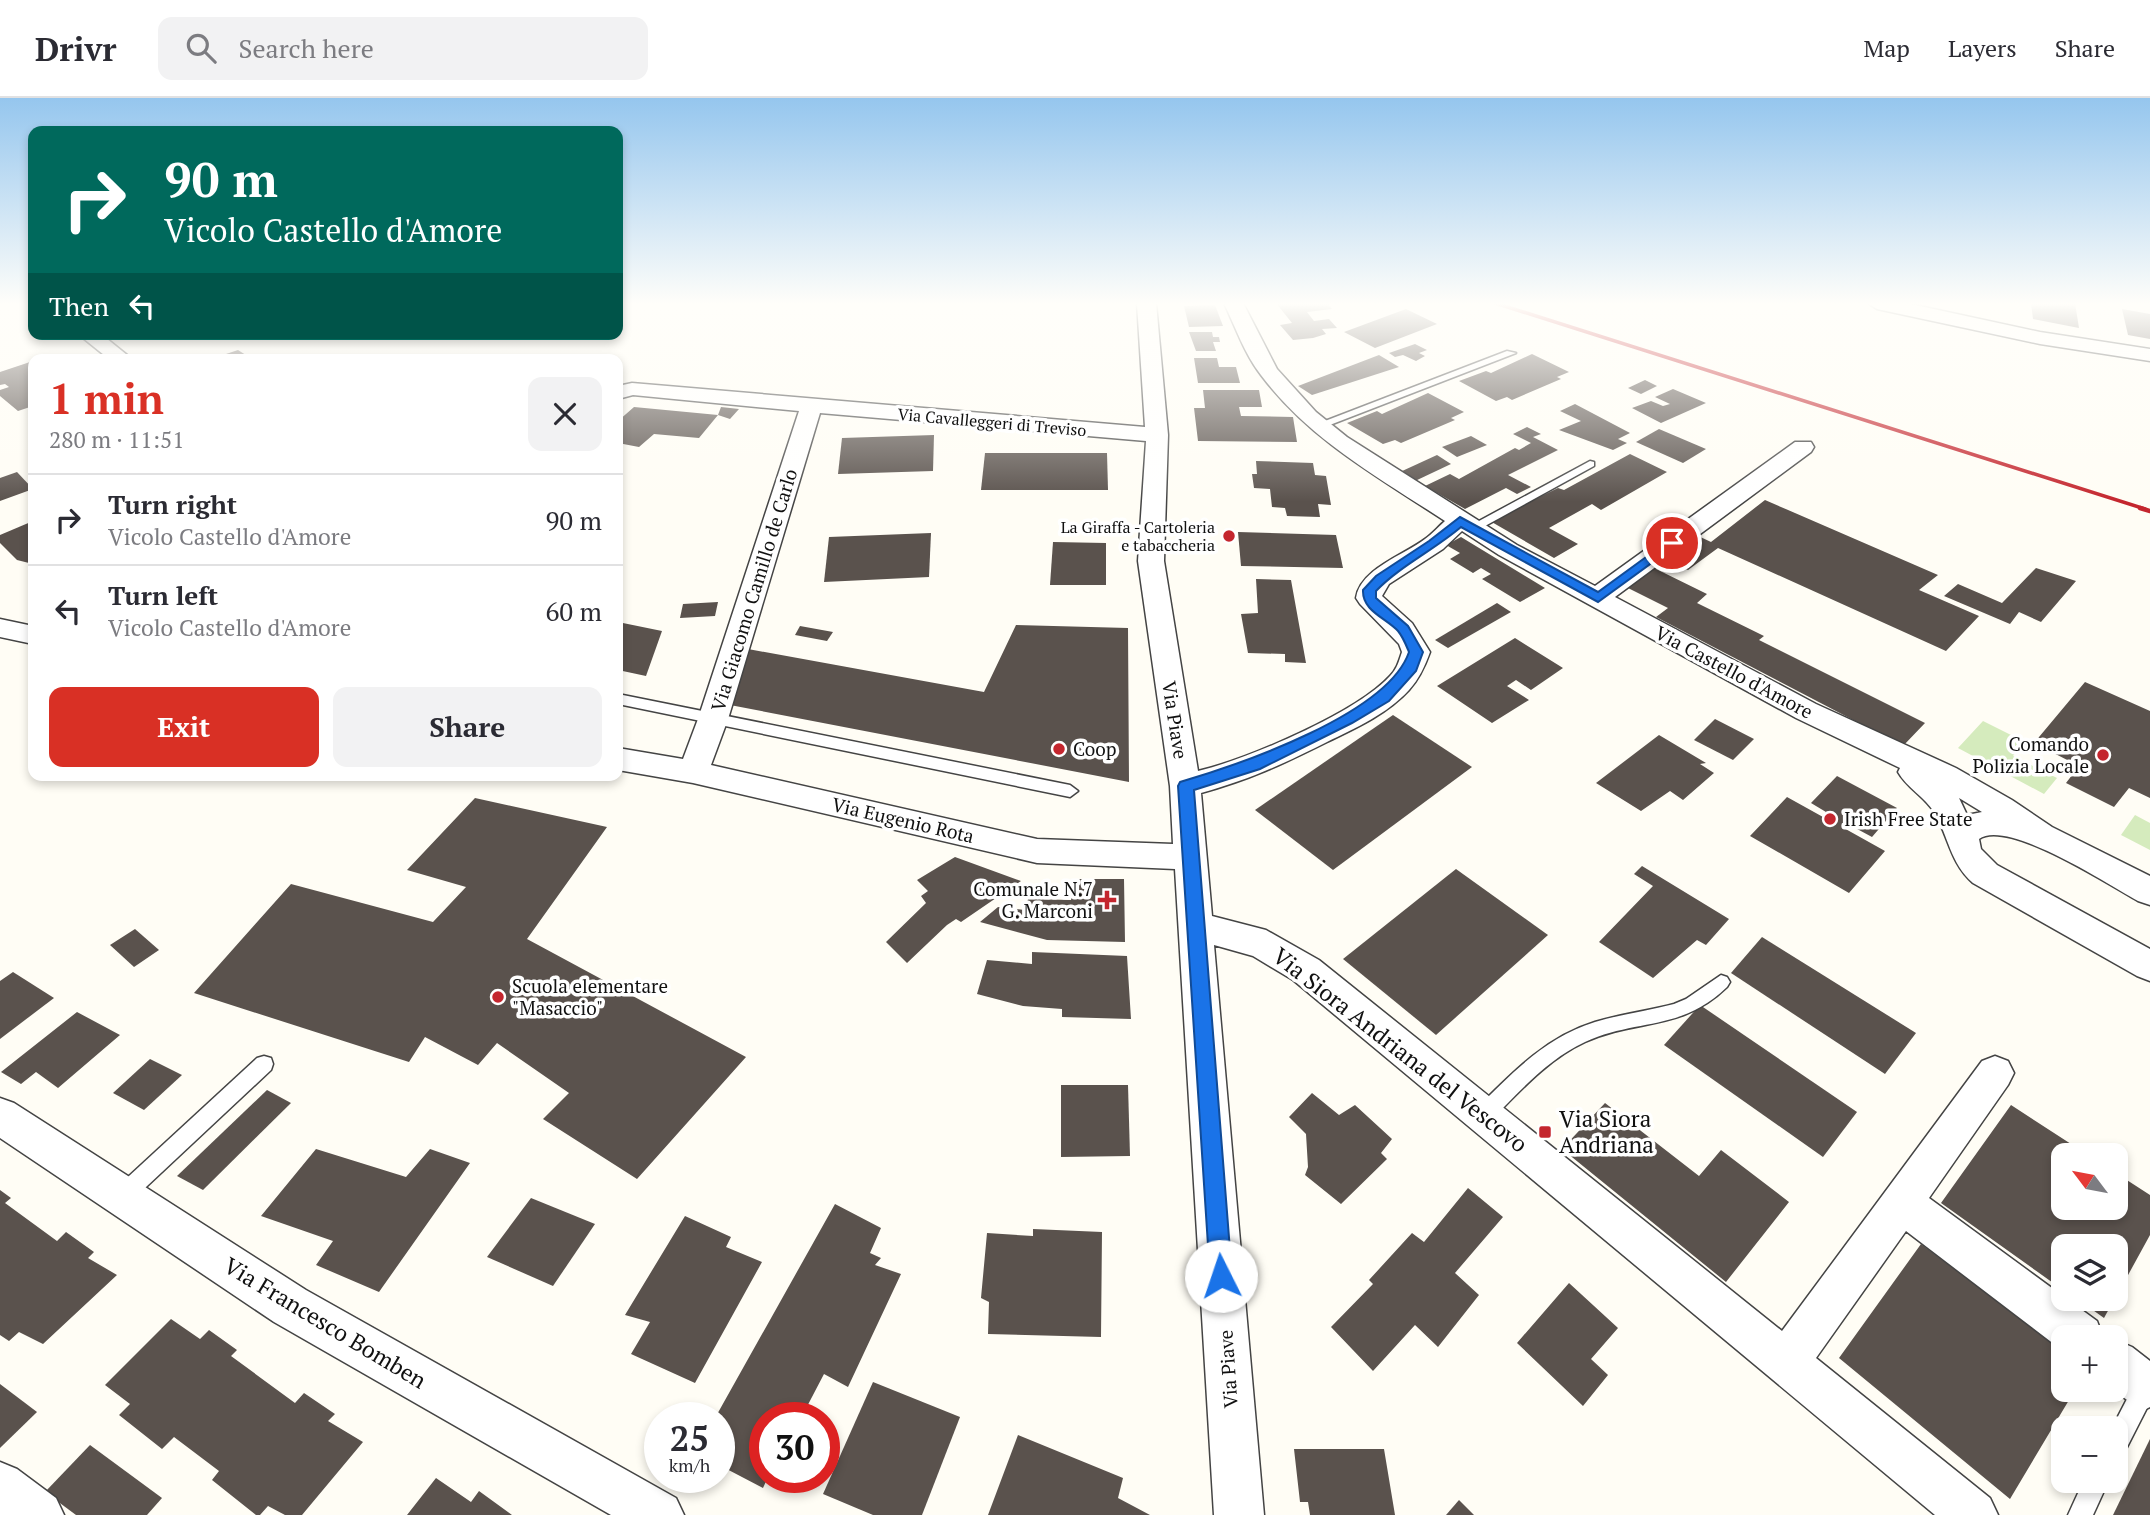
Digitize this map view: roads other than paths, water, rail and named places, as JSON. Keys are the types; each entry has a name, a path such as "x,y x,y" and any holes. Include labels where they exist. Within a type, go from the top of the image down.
{"street":[{"name":"Via Piave","path":"1152,369 1157,435 1151,561 1185,786 1239,1515"},
{"name":"Via Castello d'Amore","path":"1267,369 1318,426 1466,524 1806,711 1945,776 2001,808 2040,835"},
{"name":"Via Cavalleggeri di Treviso","path":"623,392 632,389 1157,435"},
{"name":"Via Giacomo Camillo de Carlo","path":"693,772 713,719 811,406"},
{"path":"1598,597 1803,447"},
{"path":"1185,786 1255,765 1384,698 1411,668 1416,652 1404,629 1369,598 1370,590 1380,579 1466,524"},
{"path":"0,628 28,634"},
{"name":"Via Castello d'Amore","path":"1871,743 1917,776 1942,799 1951,812 1967,855 1986,874 2150,967"},
{"name":"Via Eugenio Rota","path":"623,760 693,772 1037,851 1077,855 1140,854 1190,857"},
{"name":"Via Castello d'Amore","path":"1962,841 1966,828 1981,821 2013,824 2040,835 2150,892"},
{"name":"Via Siora Andriana del Vescovo","path":"1195,928 1243,935 1283,954 1485,1114 1973,1515"},
{"path":"1787,1363 1996,1073"},
{"name":"Via Francesco Bomben","path":"0,1116 290,1306 659,1515"},
{"path":"1902,1203 2065,1325"},
{"path":"0,1486 39,1515"}],"lane":[{"path":"1318,426 1470,369"},
{"path":"1466,524 1590,464"},
{"path":"623,700 1070,791"},
{"path":"1485,1114 1532,1067 1571,1040 1595,1030 1686,1009 1707,998 1721,982"},
{"path":"123,1195 264,1064"},
{"path":"2125,1416 2137,1376"},
{"path":"2080,1515 2091,1493"}],"railway":[{"path":"1704,369 2145,509"},
{"path":"2140,508 2150,511"}],"place":[{"name":"La Giraffa - Cartoleria e tabaccheria","path":"1229,536"},
{"name":"Coop","path":"1059,749"},
{"name":"Comando Polizia Locale","path":"2103,755"},
{"name":"Irish Free State","path":"1830,819"},
{"name":"Comunale N.7 G. Marconi","path":"1107,900"},
{"name":"Scuola elementare \"Masaccio\"","path":"498,997"},
{"name":"Via Siora Andriana","path":"1545,1132"}]}
